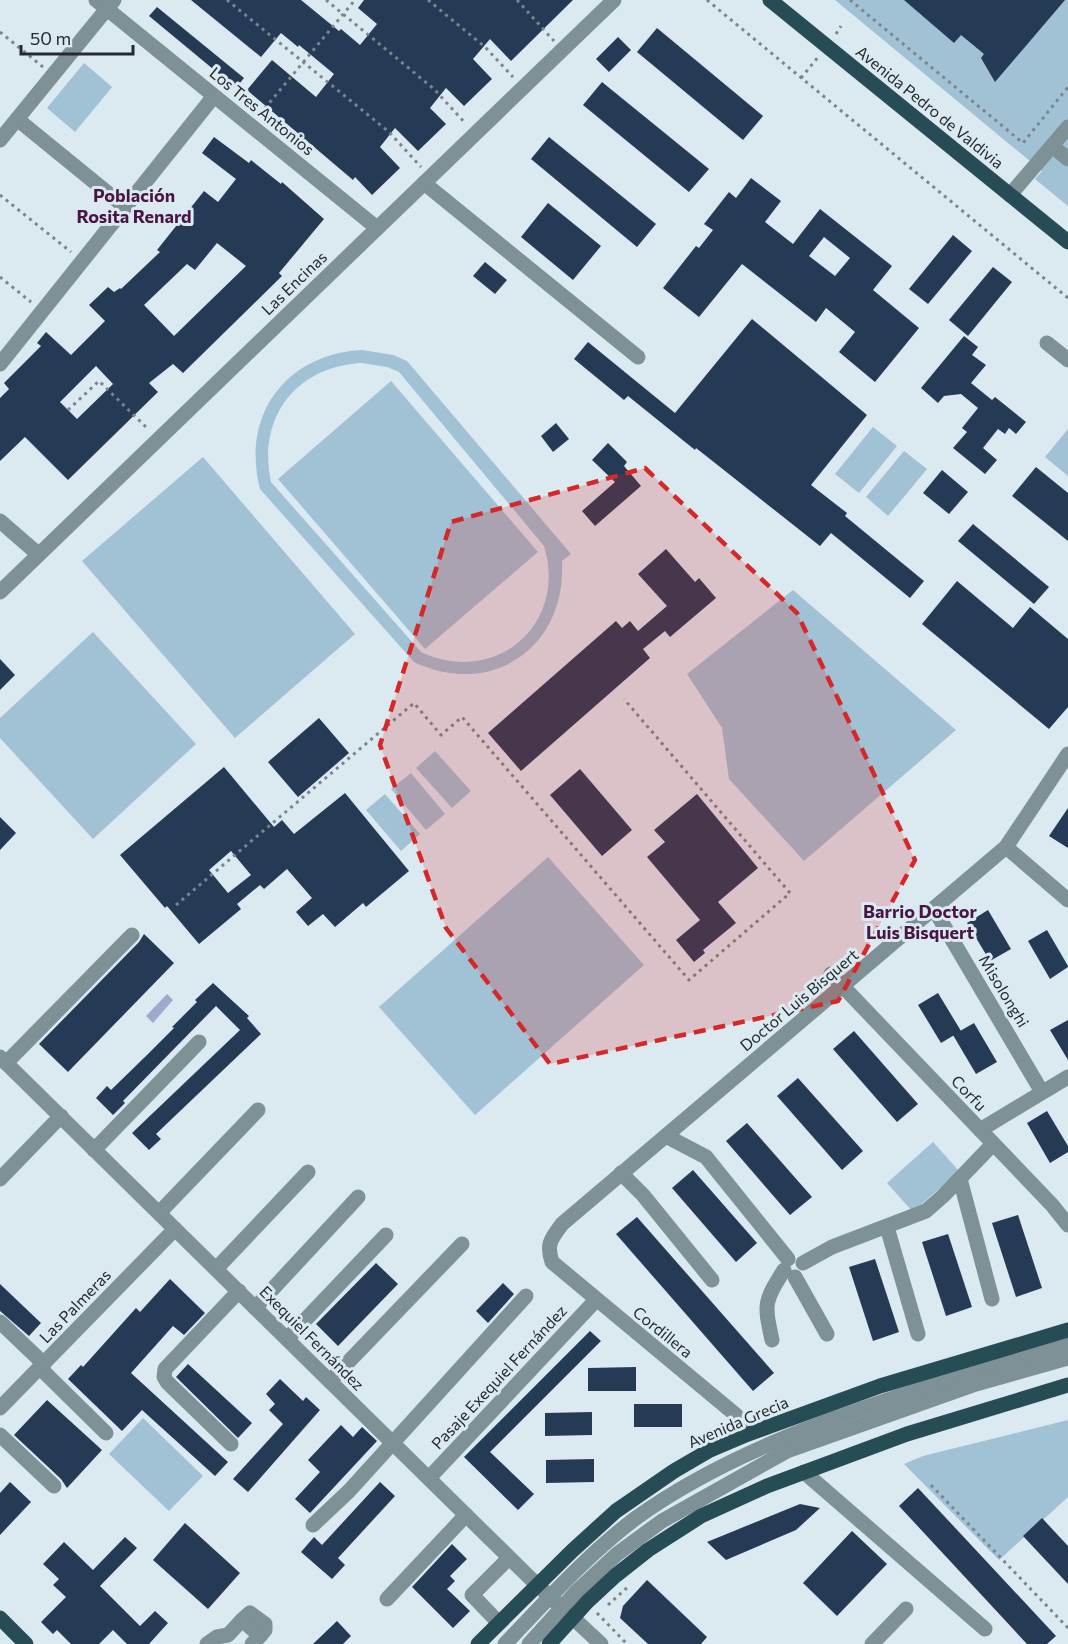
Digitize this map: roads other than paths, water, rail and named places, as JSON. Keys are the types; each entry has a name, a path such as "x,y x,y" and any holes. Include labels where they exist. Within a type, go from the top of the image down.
{"main road":[{"name":"Avenida Pedro de Valdivia","path":"770,0 1068,242"},
{"name":"Avenida Grecia","path":"478,1644 616,1511 674,1471 710,1450 880,1386 1068,1330"},
{"path":"549,1644 562,1607 587,1602 648,1550 701,1516 758,1490 907,1434 1068,1385"},
{"path":"0,1618 26,1644"}],"street":[{"name":"Las Encinas","path":"0,592 615,0"},
{"path":"0,140 106,3"},
{"name":"Los Tres Antonios","path":"106,3 214,96 377,228"},
{"path":"0,364 214,96"},
{"path":"17,119 125,207"},
{"path":"1010,195 1068,128"},
{"path":"1052,146 1068,159"},
{"path":"424,183 638,357"},
{"path":"1047,343 1068,360"},
{"path":"0,521 38,554"},
{"name":"Doctor Luis Bisquert","path":"552,1262 548,1250 551,1239 562,1224 1006,847 1068,754"},
{"path":"1006,847 1068,900"},
{"name":"Misolonghi","path":"934,909 1042,1092"},
{"path":"3,1060 132,935"},
{"name":"Corfu","path":"831,974 1052,1205 1068,1225"},
{"path":"94,1149 199,1042"},
{"name":"Exequiel Fernández","path":"3,1060 509,1558 601,1644"},
{"path":"980,1130 1068,1077"},
{"path":"159,1213 258,1110"},
{"path":"0,1179 61,1116"},
{"path":"666,1136 706,1157 793,1267 827,1334"},
{"path":"772,1340 765,1309 771,1292 793,1267 832,1247 926,1211 993,1144"},
{"path":"216,1269 308,1172"},
{"path":"621,1173 643,1195 712,1281"},
{"path":"960,1179 992,1299"},
{"path":"255,1308 358,1197"},
{"path":"887,1227 918,1334"},
{"name":"Las Palmeras","path":"0,1408 176,1229"},
{"path":"287,1339 386,1235"},
{"path":"330,1382 462,1244"},
{"name":"Cordillera","path":"552,1262 736,1415 743,1436"},
{"path":"231,1444 167,1382 164,1373 165,1369 239,1291"},
{"name":"Pasaje Exequiel Fernández","path":"313,1525 349,1491 526,1296"},
{"name":"Pasaje Exequiel Fernández","path":"429,1479 596,1300"},
{"path":"0,1322 106,1433"},
{"path":"505,1644 562,1607 600,1549 634,1520 672,1494 720,1466 891,1399 1068,1344"},
{"path":"529,1644 562,1607 617,1554 662,1521 787,1451 976,1384 1068,1358"},
{"path":"0,1435 54,1486"},
{"path":"804,1472 986,1629"},
{"path":"387,1599 466,1515"},
{"path":"499,1623 472,1595 509,1558"},
{"path":"872,1644 906,1609"},
{"path":"207,1644 217,1636 228,1635 242,1620 256,1640"}],"district":[{"name":"Población Rosita Renard","path":"134,206"},
{"name":"Barrio Doctor Luis Bisquert","path":"920,922"}]}
